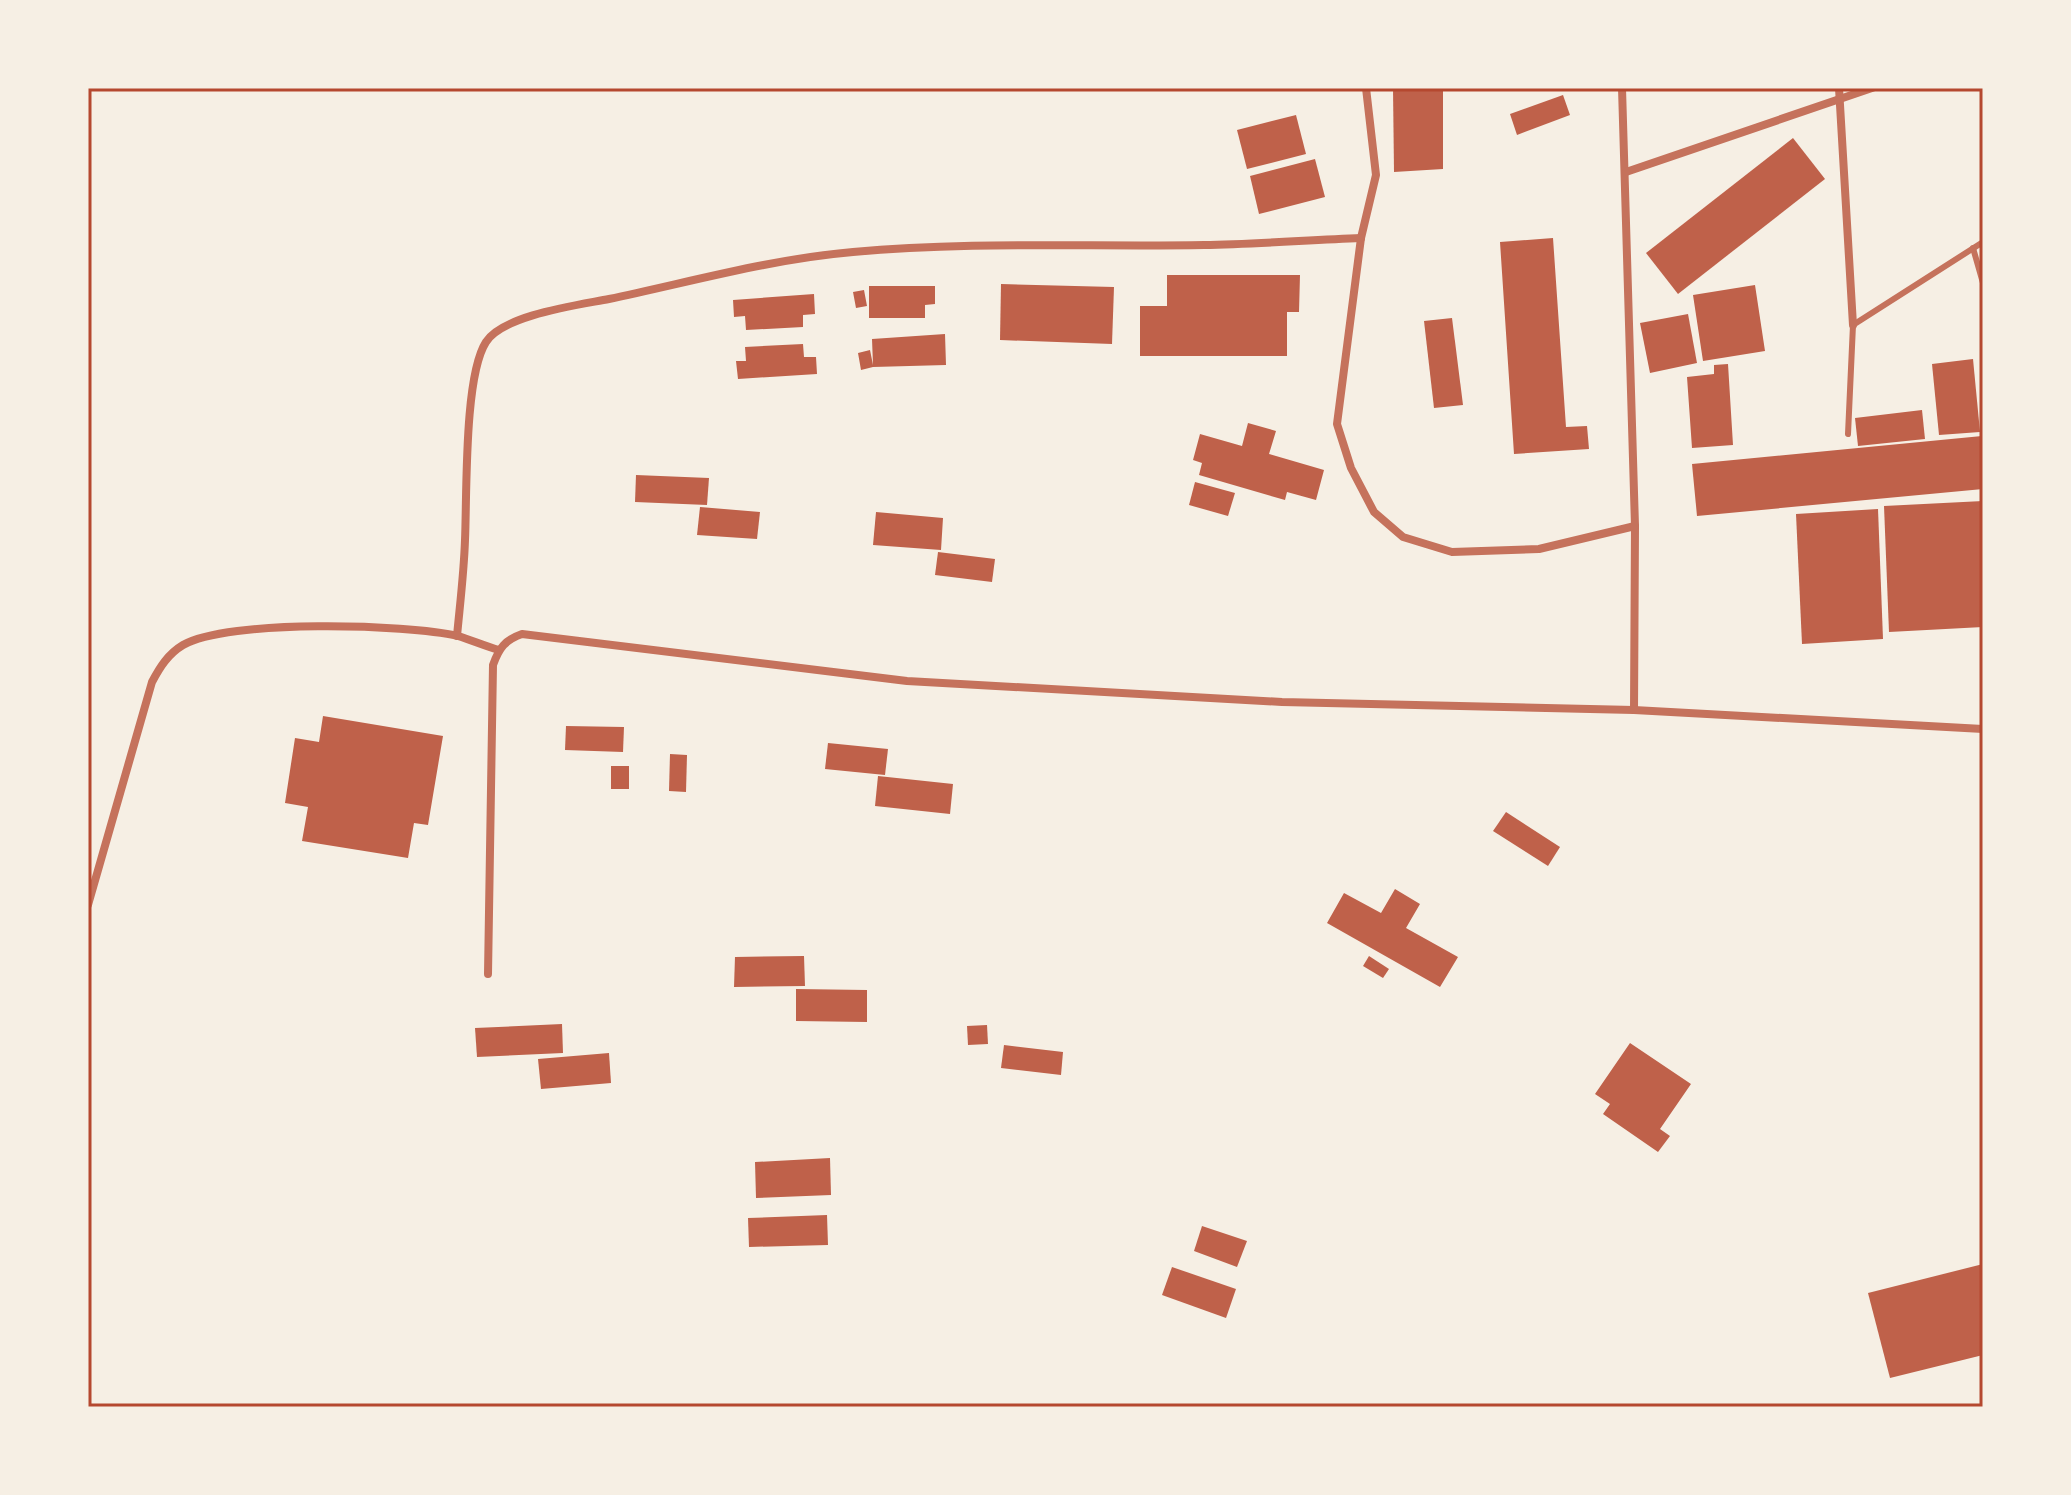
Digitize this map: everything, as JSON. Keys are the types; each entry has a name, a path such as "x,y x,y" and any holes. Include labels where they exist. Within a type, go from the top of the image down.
{"street":[{"path":"1366,88 1376,175 1361,238 1337,424 1351,468 1374,512 1403,537 1452,552 1539,549 1635,526"},
{"path":"1622,88 1635,526 1634,710"},
{"path":"1839,88 1853,325"},
{"path":"1626,172 1872,88"},
{"path":"457,636 474,377 487,340 499,330 599,301 781,262 855,252 995,245 1205,245 1361,238"},
{"path":"88,905 152,682 163,662 184,645 222,634 329,626 457,636 499,650"},
{"path":"488,974 493,665 499,650 509,639 522,634 907,681 1282,702 1634,710 1983,729"}],"lane":[{"path":"1848,434 1853,325 1983,242"},
{"path":"1973,248 1983,283"}],"building":[{"path":"1393,88 1443,88 1443,169 1394,172"},
{"path":"1563,95 1570,115 1517,135 1510,114"},
{"path":"1296,115 1306,154 1247,169 1237,130"},
{"path":"1793,138 1825,179 1678,294 1646,253"},
{"path":"1315,159 1325,197 1259,214 1250,176"},
{"path":"1553,238 1566,427 1587,426 1589,449 1514,454 1500,242"},
{"path":"1167,275 1300,275 1299,312 1287,312 1287,356 1140,356 1140,306 1167,306"},
{"path":"1001,284 1114,287 1112,344 1000,340"},
{"path":"1755,285 1765,351 1703,361 1693,295"},
{"path":"869,286 935,286 935,304 925,305 925,318 869,318"},
{"path":"864,290 867,306 856,308 853,292"},
{"path":"814,294 815,314 803,315 803,327 746,330 745,316 734,317 733,300"},
{"path":"1688,314 1697,363 1650,373 1640,323"},
{"path":"1452,318 1463,405 1434,408 1424,321"},
{"path":"945,334 946,365 861,370 858,353 870,350 873,365 872,339"},
{"path":"803,344 804,357 816,357 817,374 738,379 736,361 746,361 745,347"},
{"path":"1973,359 1980,432 1939,435 1932,364"},
{"path":"1728,364 1733,445 1692,448 1687,377 1714,374 1714,365"},
{"path":"1922,410 1925,439 1858,446 1855,418"},
{"path":"1248,423 1276,431 1269,454 1324,470 1316,500 1287,492 1285,500 1199,475 1202,463 1193,460 1200,434 1242,446"},
{"path":"1982,436 1983,489 1697,516 1692,464"},
{"path":"636,475 709,478 707,505 635,502"},
{"path":"1195,482 1235,493 1228,516 1189,505"},
{"path":"1983,501 1983,627 1889,632 1884,506"},
{"path":"700,507 760,512 757,539 697,535"},
{"path":"1878,509 1883,639 1802,644 1796,514"},
{"path":"876,512 943,518 941,550 873,545"},
{"path":"938,552 995,559 992,582 935,575"},
{"path":"323,716 443,736 428,825 414,823 408,858 302,841 308,807 285,803 295,738 319,742"},
{"path":"566,726 624,727 623,752 565,750"},
{"path":"828,743 888,749 885,775 825,769"},
{"path":"670,754 687,755 686,792 669,791"},
{"path":"611,766 629,766 629,789 611,789"},
{"path":"878,776 953,784 950,814 875,806"},
{"path":"1506,812 1560,847 1548,866 1493,831"},
{"path":"1395,889 1420,904 1406,928 1458,957 1440,987 1327,923 1344,893 1381,913"},
{"path":"804,956 805,986 734,987 735,957"},
{"path":"1369,956 1389,969 1383,978 1363,966"},
{"path":"796,989 867,990 867,1022 796,1021"},
{"path":"562,1024 563,1053 477,1057 475,1028"},
{"path":"987,1025 988,1044 968,1045 967,1026"},
{"path":"1630,1043 1691,1084 1660,1129 1670,1136 1658,1152 1603,1114 1610,1104 1595,1094"},
{"path":"1004,1045 1063,1052 1061,1075 1001,1068"},
{"path":"609,1053 611,1083 541,1089 538,1059"},
{"path":"830,1158 831,1195 756,1198 755,1162"},
{"path":"827,1215 828,1245 749,1247 748,1218"},
{"path":"1202,1226 1247,1241 1237,1267 1194,1251"},
{"path":"1983,1264 1983,1355 1890,1378 1868,1293"},
{"path":"1172,1267 1236,1289 1226,1318 1162,1295"}]}
